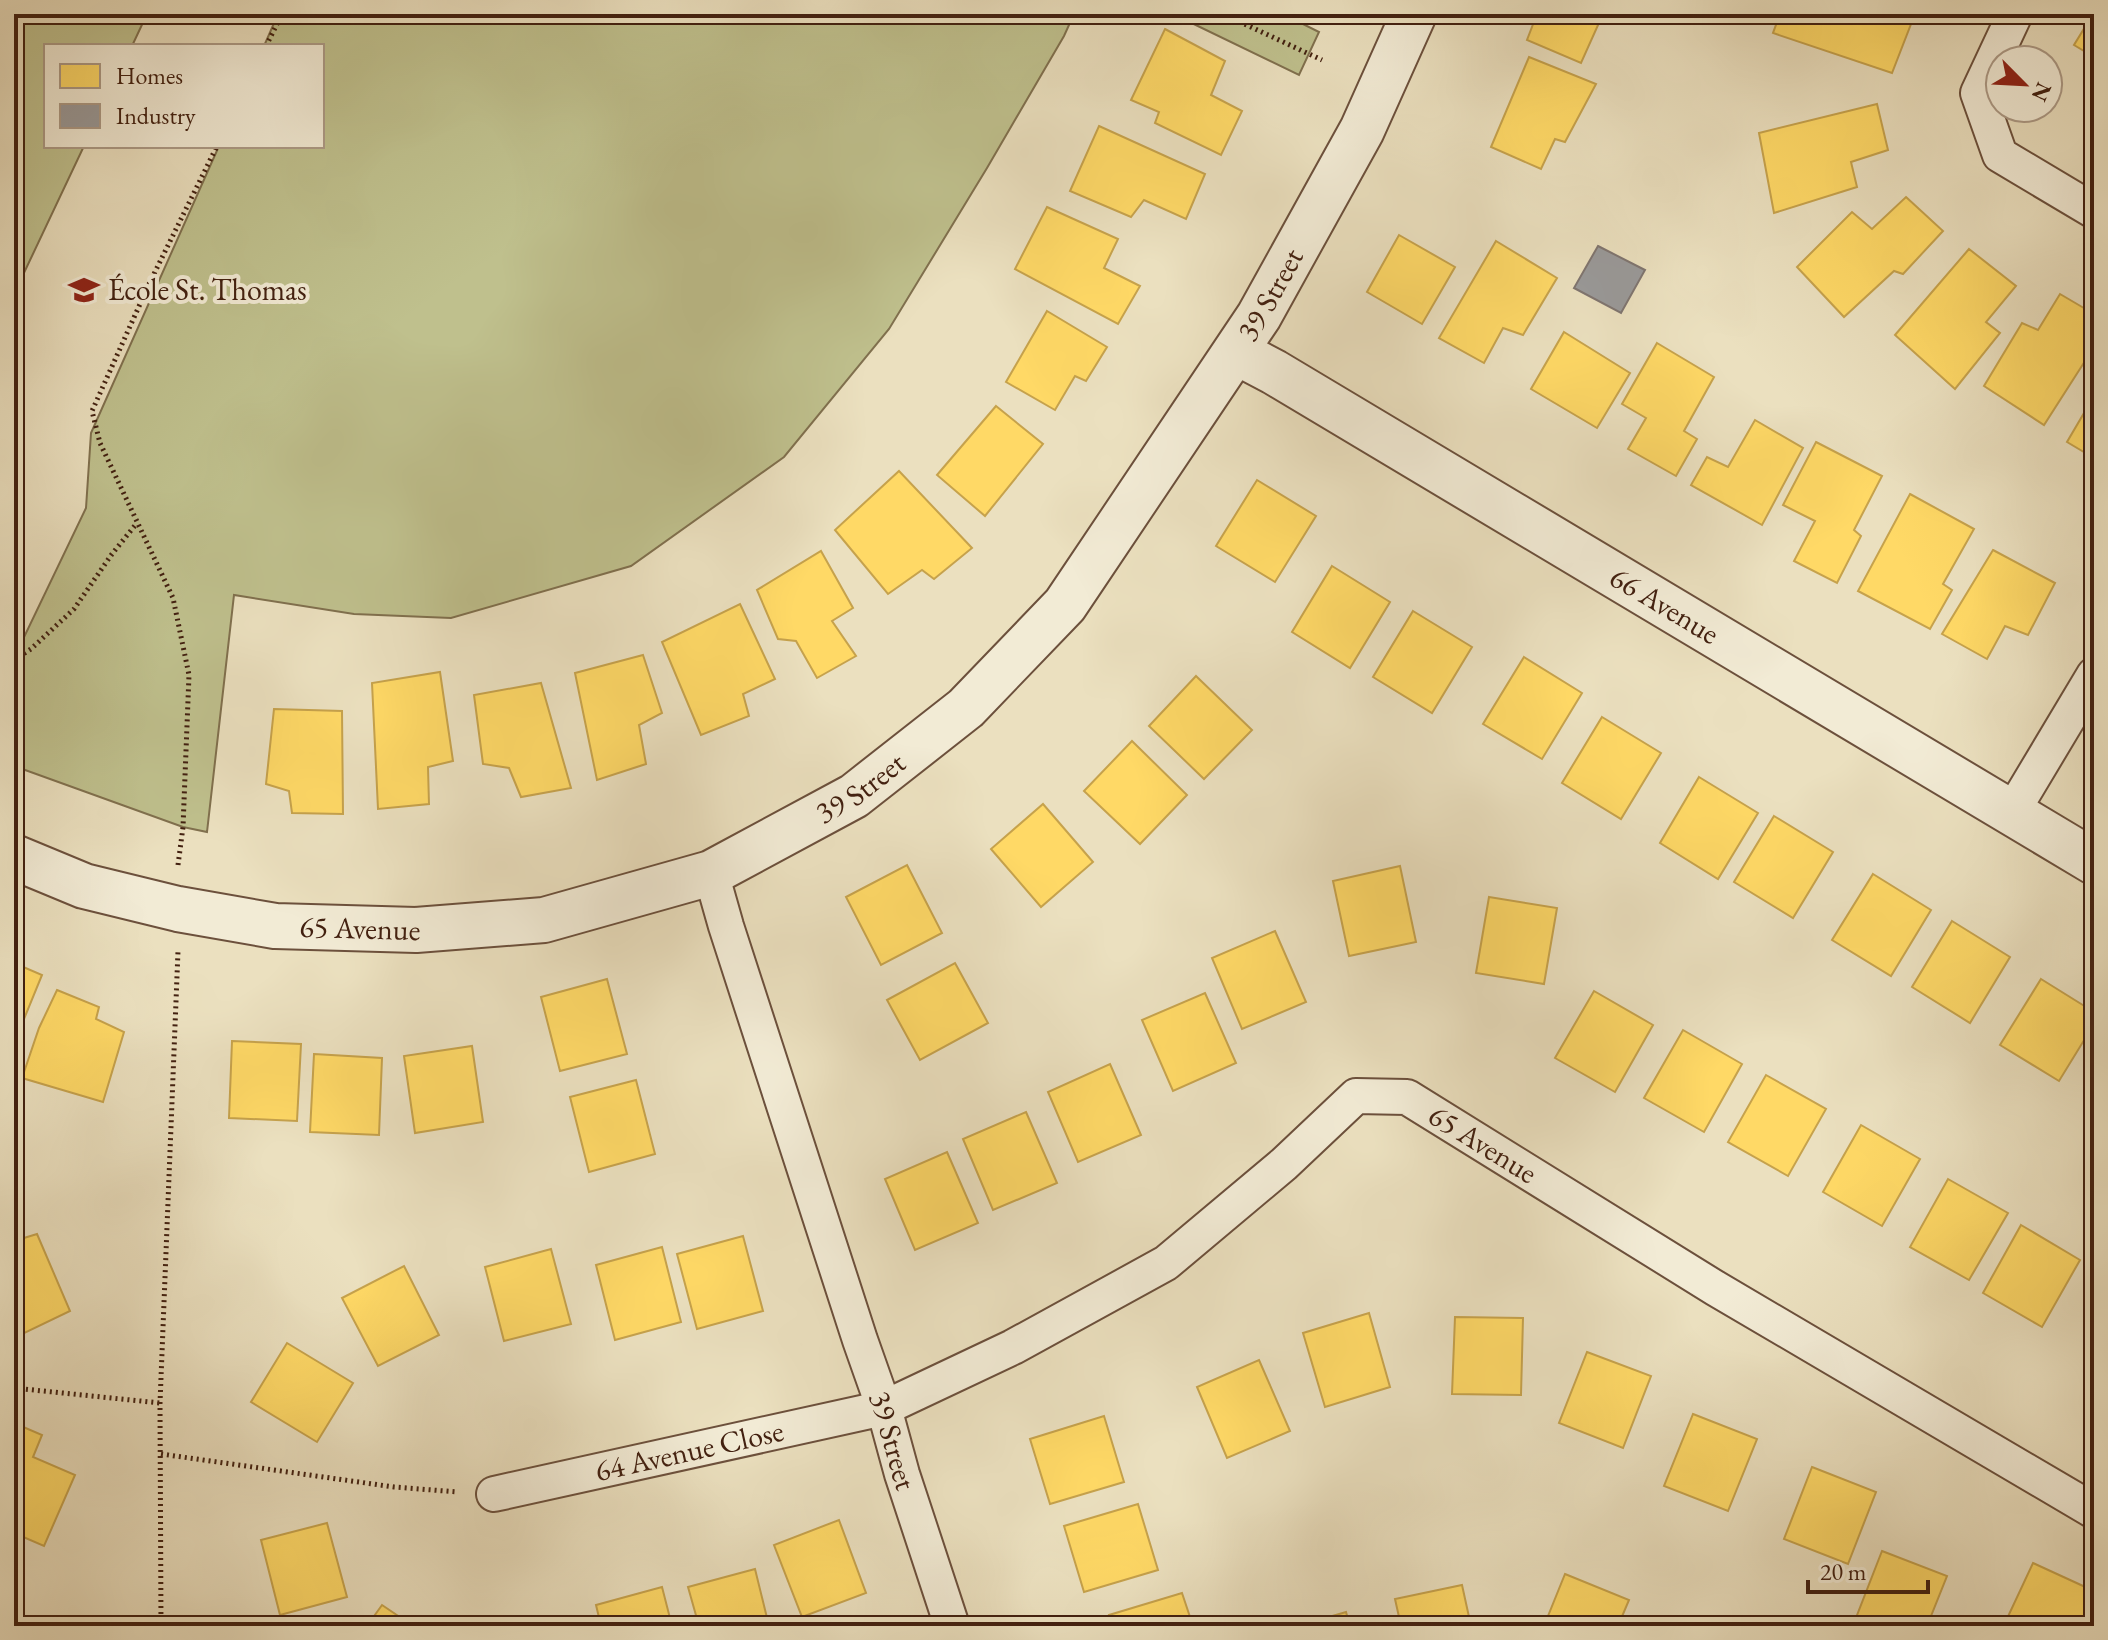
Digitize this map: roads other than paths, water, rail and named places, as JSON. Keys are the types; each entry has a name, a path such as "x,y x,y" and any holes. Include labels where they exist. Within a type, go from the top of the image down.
{"street":[{"name":"39 Street","path":"952,1626 711,873 854,796 966,708 1065,605 1259,316 1362,130 1414,14"},
{"path":"2015,14 1978,93 2000,155 2094,211"},
{"name":"66 Avenue","path":"1236,352 2094,862"},
{"path":"2012,812 2094,675"},
{"name":"65 Avenue","path":"14,857 84,886 192,911 275,926 416,930 544,920 711,873"},
{"name":"65 Avenue","path":"884,1408 1013,1347 1166,1263 1284,1164 1356,1096 1407,1097 1715,1288 2094,1511"},
{"name":"64 Avenue Close","path":"494,1494 884,1408"}],"place":[{"name":"École St. Thomas","path":"84,290"}]}
